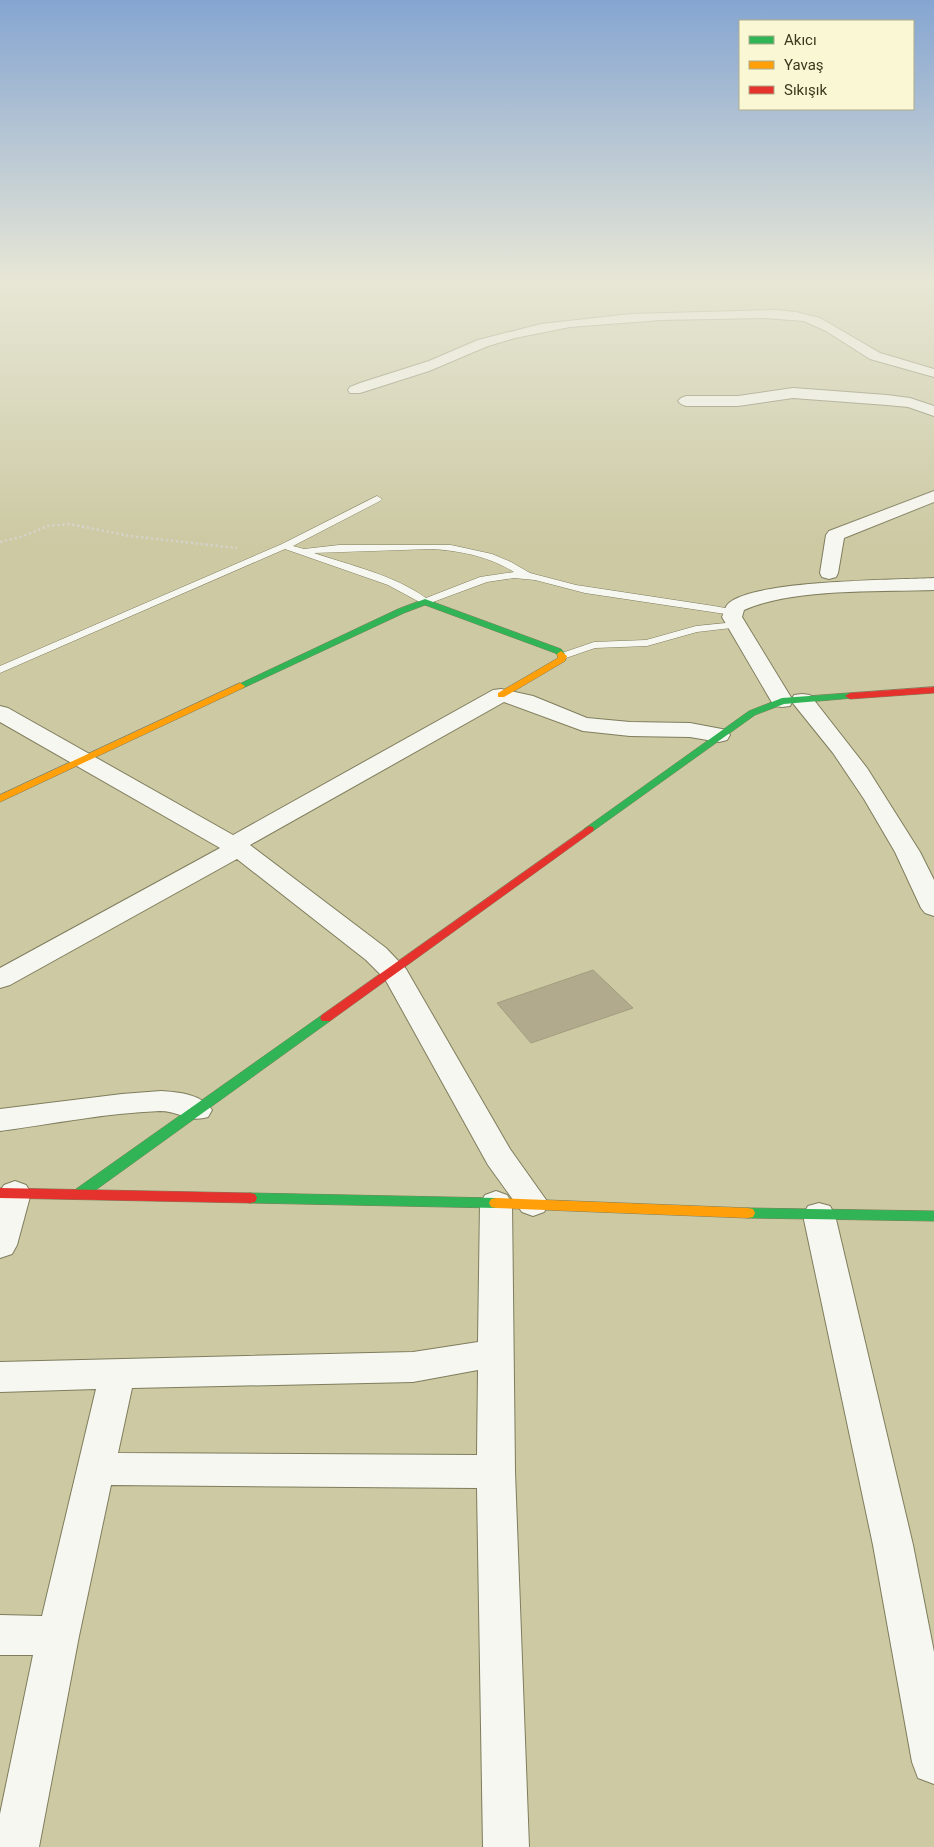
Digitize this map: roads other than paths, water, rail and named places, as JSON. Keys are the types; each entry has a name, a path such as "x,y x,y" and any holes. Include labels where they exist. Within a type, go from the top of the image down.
{"street":[{"path":"355,390 378,380 416,369"},
{"path":"921,369 934,373"},
{"path":"686,402 738,401 793,393 887,400 910,403 934,411"},
{"path":"829,573 835,535 934,496"},
{"path":"934,584 771,595 741,603 734,618 792,700 835,740 879,802 906,846 934,908"},
{"path":"0,799 401,611 425,602 558,652 563,656 562,659 501,695 0,979"},
{"path":"81,1193 752,713 792,700 934,690"},
{"path":"501,695 525,701 583,724 622,729 690,730 719,735"},
{"path":"0,713 235,847 376,954 392,971 499,1157 514,1203 496,1353 496,1472 506,1847"},
{"path":"0,1120 122,1104 160,1101 178,1102 197,1110"},
{"path":"0,1245 8,1193 514,1203 819,1215 934,1216"},
{"path":"819,1215 893,1545 934,1762"},
{"path":"0,1377 413,1367 496,1353"},
{"path":"16,1847 58,1636 117,1375"},
{"path":"97,1469 496,1472"},
{"path":"0,1635 58,1636"}],"lane":[{"path":"0,670 285,546 377,499"},
{"path":"285,546 392,583 408,590 425,602 440,598 486,579 504,575 526,575 563,586 585,590 679,602 734,618"},
{"path":"305,552 319,549 451,547 471,550 508,562 526,575"},
{"path":"563,656 577,649 594,646 646,644 734,618"}]}
